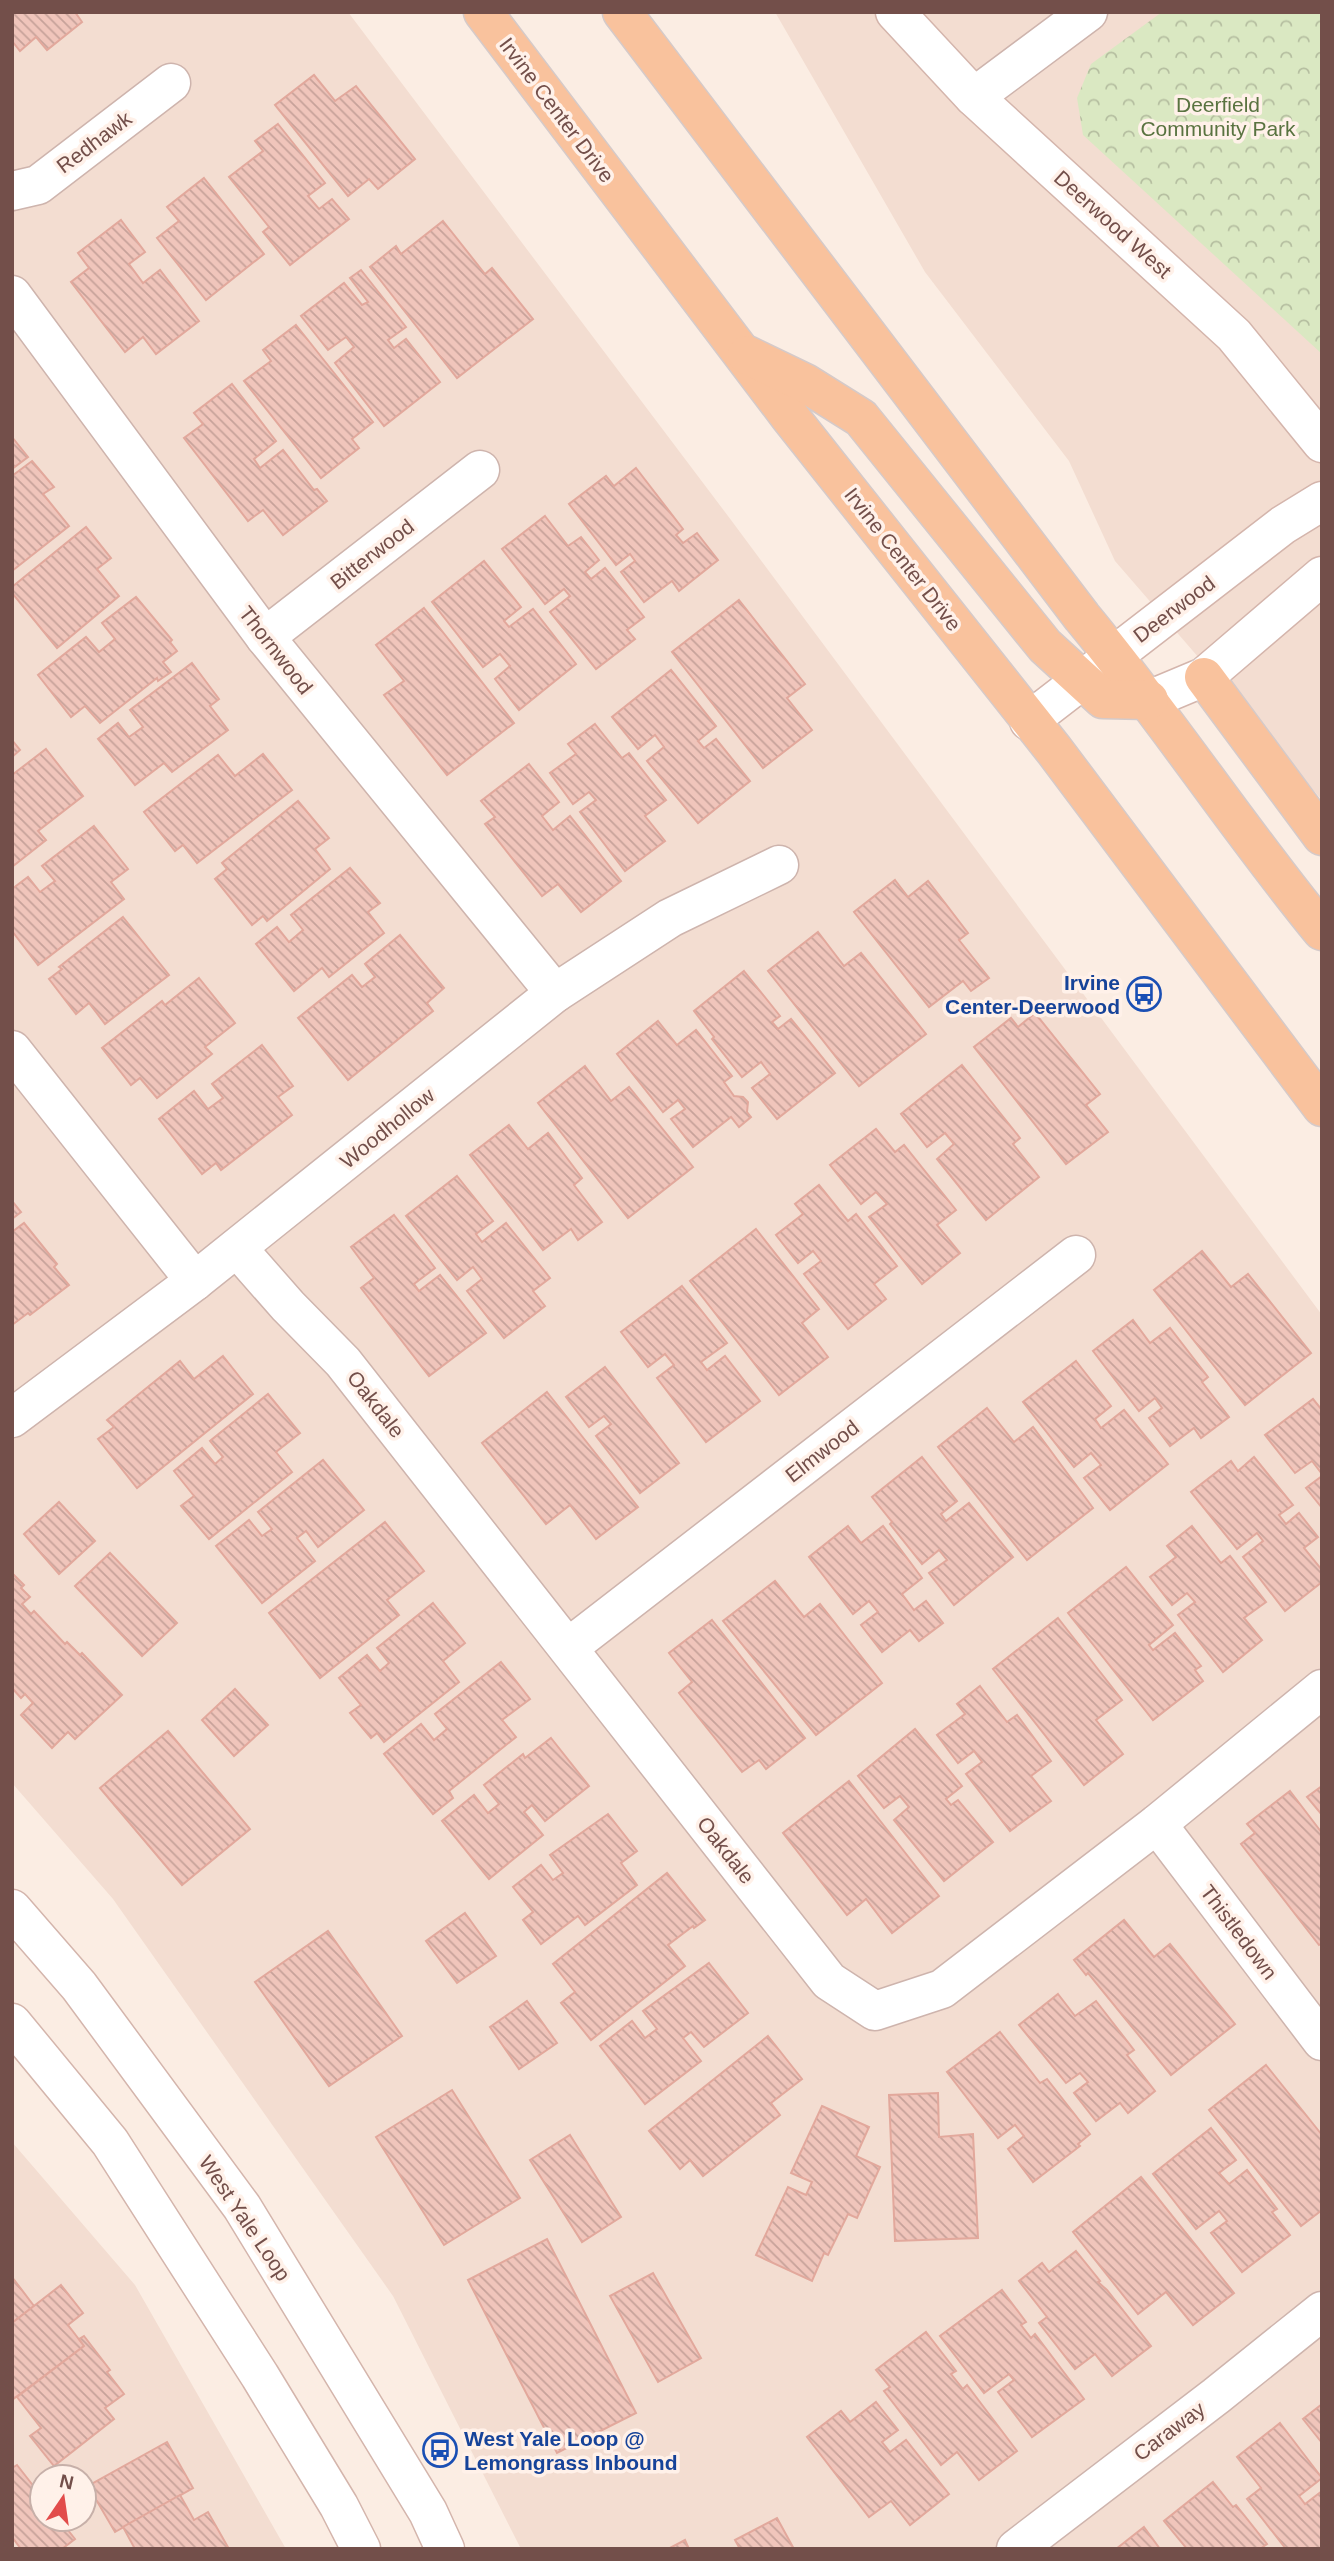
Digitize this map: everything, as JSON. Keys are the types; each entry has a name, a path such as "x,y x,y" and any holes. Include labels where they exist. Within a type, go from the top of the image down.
{"main road":[{"name":"Irvine Center Drive","path":"483,12 741,352 1086,792 1322,1107"},
{"path":"622,12 1082,617 1149,700 1291,894 1322,931"},
{"path":"741,352 805,383 861,418 1045,646 1103,699 1149,700"},
{"path":"1204,677 1322,836"}],"street":[{"name":"Deerwood West","path":"895,12 974,97 1234,335 1322,443"},
{"path":"974,97 1088,12"},
{"name":"Redhawk","path":"12,191 38,185 172,83"},
{"name":"Thornwood","path":"12,295 265,637 555,993"},
{"name":"Bitterwood","path":"265,637 480,470"},
{"name":"Deerwood","path":"1029,721 1283,525 1322,501"},
{"path":"1149,700 1204,677 1322,576"},
{"name":"Woodhollow","path":"12,1418 195,1281 555,993 670,918 779,864"},
{"path":"12,1050 195,1281"},
{"name":"Oakdale","path":"237,1248 288,1306 343,1362 829,1982 875,2011 942,1989 1157,1824 1322,1689"},
{"name":"Elmwood","path":"569,1647 1076,1255"},
{"name":"Thistledown","path":"1157,1824 1322,2041"},
{"name":"West Yale Loop","path":"12,1909 79,1986 242,2207 428,2512 445,2549"},
{"path":"12,2023 110,2142 260,2376 339,2506 361,2549"},
{"name":"Caraway","path":"1016,2549 1322,2311"}],"shaded area":[{"path":"12,12 348,12 731,520 1322,1315 1322,2549 521,2549 393,2296 113,1899 12,1783"},
{"path":"775,12 1322,12 1322,800 1115,561 1069,461 925,272"},
{"path":"12,2142 135,2285 286,2549 12,2549"}],"green space":[{"name":"Deerfield Community Park","path":"1162,12 1322,12 1322,354 1083,135 1077,98 1091,64"}],"building":[{"path":"12,12 75,12 82,22 47,50 36,37 20,51 12,41"},
{"path":"314,75 335,101 356,86 415,159 378,189 369,179 348,196 275,105"},
{"path":"278,124 325,183 308,196 319,209 332,199 349,219 290,265 263,232 269,227 229,177 263,151 255,141"},
{"path":"204,178 264,254 206,300 157,238 179,221 167,207"},
{"path":"121,220 145,252 129,264 143,283 160,270 199,321 156,354 143,337 125,352 71,282 89,268 78,253"},
{"path":"443,221 485,274 492,268 533,319 457,378 370,267 396,246 401,254"},
{"path":"361,270 406,327 388,340 394,348 406,339 440,382 384,426 335,363 354,347 346,337 328,350 301,316 344,283 362,305 368,302 350,278"},
{"path":"296,325 373,422 352,439 359,448 321,478 244,381 271,361 263,350"},
{"path":"232,384 276,441 254,459 260,468 283,450 314,490 317,489 327,501 283,535 263,510 248,521 184,438 203,424 194,413"},
{"path":"12,437 28,457 12,469"},
{"path":"32,461 54,487 43,494 69,526 12,571 12,476"},
{"path":"636,468 683,529 676,535 683,543 697,533 718,560 679,591 672,581 644,602 621,572 635,561 630,554 616,565 569,504 606,476 614,486"},
{"path":"545,516 568,546 581,537 599,560 585,572 591,579 605,568 644,617 627,630 635,639 596,669 550,612 570,596 564,589 545,604 502,549"},
{"path":"86,527 111,558 97,569 119,596 57,648 12,593 12,587"},
{"path":"484,561 521,607 504,621 509,627 533,609 576,664 519,710 495,679 510,666 500,654 483,667 432,602"},
{"path":"136,597 172,640 170,642 177,651 163,662 171,672 158,681 157,678 100,723 85,706 71,717 38,675 86,637 99,652 115,639 102,623"},
{"path":"739,600 805,684 787,698 812,730 763,768 672,652"},
{"path":"424,608 514,723 447,775 384,695 404,681 376,645"},
{"path":"192,663 219,699 210,706 228,730 172,772 164,763 135,785 98,739 118,723 129,737 143,727 130,710"},
{"path":"671,670 716,726 698,741 704,748 716,739 750,781 698,823 647,761 664,747 655,735 638,749 612,717"},
{"path":"595,724 622,758 629,753 666,800 645,816 665,841 625,871 580,812 596,800 589,792 573,804 550,773 576,754 568,744"},
{"path":"12,740 20,750 12,757"},
{"path":"46,749 83,796 38,831 46,840 12,867 12,775"},
{"path":"263,754 292,790 197,863 183,845 175,851 144,812 218,755 235,776"},
{"path":"529,764 559,802 542,816 553,830 570,816 621,881 581,912 558,884 542,896 485,824 495,817 481,801"},
{"path":"298,801 329,838 315,849 330,869 267,921 263,916 252,925 215,879 227,869 222,863"},
{"path":"94,826 128,869 111,882 124,899 38,965 12,931 12,889 28,877 40,892 55,881 42,866"},
{"path":"350,868 380,903 368,912 384,933 329,977 322,968 294,991 256,944 277,927 289,942 303,930 291,915"},
{"path":"895,880 908,897 928,881 968,933 959,940 989,978 971,991 963,981 929,1007 854,912"},
{"path":"123,917 169,975 105,1024 89,1003 76,1014 49,979 62,969 59,967"},
{"path":"818,932 844,966 861,953 926,1034 859,1086 768,971"},
{"path":"400,935 444,988 427,1003 433,1011 348,1080 298,1018 352,975 362,987 375,977 365,964"},
{"path":"744,971 780,1016 772,1022 778,1029 791,1019 835,1073 777,1119 752,1088 770,1074 761,1062 742,1077 694,1011"},
{"path":"199,978 235,1023 205,1047 212,1054 157,1098 140,1078 131,1085 102,1048 162,1001 165,1005"},
{"path":"1035,1013 1100,1094 1086,1105 1108,1132 1066,1164 974,1047 1011,1018 1018,1027"},
{"path":"658,1021 677,1045 696,1030 732,1076 724,1082 734,1096 743,1097 748,1102 747,1112 751,1117 739,1127 731,1117 693,1147 671,1119 685,1109 678,1100 663,1112 617,1054"},
{"path":"262,1045 293,1086 278,1097 292,1115 221,1170 216,1163 202,1174 159,1119 194,1091 208,1109 223,1098 212,1084"},
{"path":"962,1065 1020,1138 1013,1144 1039,1177 986,1220 937,1159 954,1144 945,1133 927,1147 901,1114"},
{"path":"585,1066 611,1101 629,1087 693,1167 628,1218 538,1103"},
{"path":"509,1125 528,1149 548,1133 582,1178 574,1185 602,1222 578,1240 571,1229 543,1250 470,1155"},
{"path":"876,1129 895,1152 904,1145 956,1210 937,1225 960,1253 922,1284 869,1217 887,1204 876,1192 861,1204 830,1165"},
{"path":"457,1176 493,1221 476,1234 482,1242 506,1223 550,1278 533,1291 545,1306 504,1338 467,1291 482,1279 473,1267 457,1280 406,1216"},
{"path":"819,1185 848,1221 856,1214 897,1266 874,1284 886,1299 848,1329 804,1274 821,1261 813,1251 798,1263 776,1235 803,1214 795,1204"},
{"path":"12,1201 21,1212 12,1219"},
{"path":"394,1215 435,1268 414,1284 419,1291 440,1275 486,1333 429,1376 361,1288 374,1278 351,1247"},
{"path":"24,1223 57,1264 54,1267 69,1285 30,1315 28,1313 12,1325 12,1232"},
{"path":"756,1229 819,1309 802,1323 828,1357 779,1395 690,1281"},
{"path":"1202,1251 1231,1287 1248,1274 1311,1353 1245,1405 1154,1290"},
{"path":"682,1286 727,1343 701,1362 707,1370 725,1356 760,1401 706,1442 657,1378 674,1365 665,1354 648,1367 621,1332"},
{"path":"1133,1320 1150,1343 1170,1328 1208,1377 1202,1382 1229,1417 1201,1438 1194,1428 1170,1446 1149,1418 1162,1408 1155,1398 1139,1411 1093,1351"},
{"path":"223,1356 253,1394 137,1488 98,1439 114,1427 107,1420 180,1361 194,1379"},
{"path":"1076,1361 1111,1406 1095,1419 1101,1428 1124,1410 1168,1464 1110,1510 1084,1478 1101,1465 1091,1453 1074,1467 1023,1402"},
{"path":"605,1367 679,1463 640,1493 596,1436 611,1424 604,1416 589,1427 566,1397"},
{"path":"547,1392 638,1507 596,1539 570,1505 546,1524 482,1443"},
{"path":"268,1394 300,1433 276,1452 292,1472 209,1539 181,1506 194,1496 174,1471 202,1448 215,1464 223,1457 210,1441"},
{"path":"1313,1399 1322,1410 1322,1474 1312,1461 1295,1473 1265,1435"},
{"path":"987,1408 1014,1442 1033,1427 1093,1508 1027,1560 938,1447"},
{"path":"922,1457 957,1501 941,1514 946,1521 969,1503 1013,1557 954,1605 929,1573 947,1560 939,1550 922,1564 872,1497"},
{"path":"1254,1457 1293,1505 1279,1515 1286,1524 1299,1513 1318,1537 1304,1548 1322,1570 1322,1582 1285,1611 1243,1557 1263,1541 1257,1533 1237,1549 1191,1492 1231,1461 1238,1471"},
{"path":"323,1460 364,1510 318,1547 306,1531 297,1538 315,1561 262,1603 216,1546 249,1520 262,1536 272,1529 258,1512"},
{"path":"1322,1476 1322,1508 1306,1488"},
{"path":"59,1502 95,1541 59,1574 24,1534"},
{"path":"385,1522 424,1571 387,1600 399,1615 320,1678 269,1613"},
{"path":"848,1526 861,1543 883,1526 922,1578 902,1594 914,1610 926,1601 943,1623 919,1641 910,1630 882,1652 861,1625 878,1612 869,1601 853,1614 809,1557"},
{"path":"1192,1526 1221,1563 1230,1556 1266,1602 1244,1618 1262,1640 1223,1672 1178,1615 1195,1602 1187,1593 1172,1605 1150,1577 1176,1557 1167,1546"},
{"path":"110,1553 177,1623 142,1656 75,1586"},
{"path":"1126,1567 1173,1625 1149,1645 1153,1650 1175,1633 1201,1666 1195,1670 1203,1681 1153,1720 1068,1613"},
{"path":"12,1573 24,1585 21,1588 30,1597 22,1604 31,1614 34,1611 65,1644 67,1642 80,1655 82,1653 122,1695 75,1739 68,1732 52,1748 21,1715 33,1703 25,1694 21,1698 12,1688"},
{"path":"775,1581 804,1617 820,1604 882,1683 816,1735 723,1621"},
{"path":"433,1603 465,1643 443,1661 459,1682 384,1742 377,1733 371,1738 350,1713 361,1705 339,1678 367,1655 380,1671 389,1663 377,1648"},
{"path":"1058,1618 1122,1700 1096,1720 1123,1754 1084,1785 993,1669"},
{"path":"712,1620 805,1738 766,1769 759,1760 742,1772 679,1693 692,1682 669,1653"},
{"path":"501,1662 530,1699 502,1720 516,1737 449,1791 453,1798 433,1814 384,1754 421,1724 434,1740 447,1729 435,1714"},
{"path":"980,1686 1007,1722 1017,1715 1051,1761 1031,1776 1051,1801 1010,1831 966,1774 982,1762 974,1751 958,1763 937,1735 965,1714 957,1704"},
{"path":"235,1689 268,1725 234,1756 202,1720"},
{"path":"915,1729 962,1786 946,1799 951,1805 958,1800 993,1842 944,1881 894,1820 909,1807 900,1796 884,1808 858,1776"},
{"path":"168,1731 250,1829 182,1885 100,1788"},
{"path":"551,1738 589,1786 545,1821 532,1805 524,1812 543,1835 489,1879 442,1821 474,1795 488,1813 499,1804 484,1785 523,1754 525,1758"},
{"path":"849,1781 939,1896 892,1933 866,1899 847,1915 783,1833"},
{"path":"1322,1786 1322,1815 1307,1797"},
{"path":"1290,1791 1322,1833 1322,1943 1319,1945 1241,1844 1255,1833 1247,1824"},
{"path":"608,1814 637,1851 621,1863 637,1885 585,1925 578,1916 541,1944 523,1920 533,1912 513,1887 541,1865 553,1880 563,1873 550,1855"},
{"path":"667,1873 705,1920 668,1945 685,1966 591,2040 561,2003 575,1992 553,1964"},
{"path":"465,1913 496,1956 457,1983 426,1941"},
{"path":"1124,1920 1154,1957 1170,1944 1235,2024 1171,2075 1088,1973 1086,1975 1074,1960"},
{"path":"328,1931 402,2036 329,2086 255,1982"},
{"path":"709,1963 748,2013 704,2047 691,2032 683,2038 701,2061 645,2104 600,2046 632,2021 645,2038 657,2029 643,2011"},
{"path":"1058,1994 1075,2016 1096,2001 1134,2050 1127,2055 1155,2091 1128,2113 1120,2103 1096,2121 1074,2093 1088,2082 1080,2073 1066,2083 1019,2025"},
{"path":"527,2001 557,2043 519,2069 490,2027"},
{"path":"1000,2032 1040,2083 1047,2079 1090,2134 1078,2144 1080,2146 1033,2182 1008,2149 1024,2136 1015,2125 998,2138 947,2072"},
{"path":"768,2036 802,2079 771,2103 780,2115 703,2176 690,2160 680,2169 649,2131"},
{"path":"1266,2065 1322,2135 1322,2210 1301,2226 1209,2110"},
{"path":"452,2090 520,2198 444,2245 376,2137"},
{"path":"938,2093 939,2137 973,2134 978,2238 895,2241 889,2095"},
{"path":"822,2106 869,2127 856,2156 880,2167 857,2218 848,2214 828,2255 824,2253 812,2281 756,2255 788,2187 806,2195 812,2182 791,2173"},
{"path":"1211,2128 1236,2160 1219,2173 1229,2184 1247,2170 1277,2209 1272,2212 1290,2235 1242,2272 1211,2233 1227,2221 1219,2211 1196,2229 1153,2174"},
{"path":"570,2135 621,2217 582,2242 530,2160"},
{"path":"1141,2177 1234,2293 1193,2325 1166,2292 1138,2314 1073,2232"},
{"path":"547,2239 636,2413 557,2453 468,2280"},
{"path":"1076,2251 1151,2346 1112,2376 1095,2354 1075,2369 1039,2323 1047,2317 1019,2281 1042,2263 1049,2272"},
{"path":"653,2273 701,2358 658,2382 610,2296"},
{"path":"12,2277 34,2306 12,2323"},
{"path":"61,2285 83,2313 68,2325 84,2346 12,2400 12,2323"},
{"path":"1002,2290 1026,2322 1021,2325 1031,2338 1035,2334 1084,2399 1032,2437 998,2392 1014,2380 1009,2374 984,2393 940,2336"},
{"path":"926,2332 956,2371 951,2374 963,2389 967,2385 1017,2451 979,2480 957,2452 941,2465 884,2391 890,2387 876,2370"},
{"path":"84,2336 110,2370 107,2372 124,2394 105,2408 114,2419 58,2463 52,2463 30,2436 41,2428 17,2397 84,2346 79,2339"},
{"path":"876,2402 898,2430 882,2442 890,2452 906,2440 949,2494 910,2525 891,2501 869,2517 807,2437 841,2411 850,2422"},
{"path":"1322,2404 1322,2443 1303,2419"},
{"path":"1280,2423 1322,2478 1299,2496 1305,2504 1322,2491 1322,2549 1286,2549 1247,2499 1261,2488 1237,2457"},
{"path":"167,2442 193,2488 115,2532 98,2503 98,2480"},
{"path":"17,2465 28,2479 28,2533 70,2533 75,2539 62,2549 21,2549 12,2537 12,2468"},
{"path":"1213,2482 1233,2507 1236,2505 1267,2544 1260,2549 1187,2549 1164,2521"},
{"path":"180,2495 194,2520 208,2512 229,2549 135,2549 123,2527"},
{"path":"777,2518 794,2549 740,2549 735,2540"},
{"path":"1144,2527 1160,2549 1116,2549"},
{"path":"685,2540 689,2549 668,2549"}],"place":[{"name":"Irvine Center-Deerwood","path":"1144,994"},
{"name":"West Yale Loop @ Lemongrass Inbound","path":"440,2450"}]}
